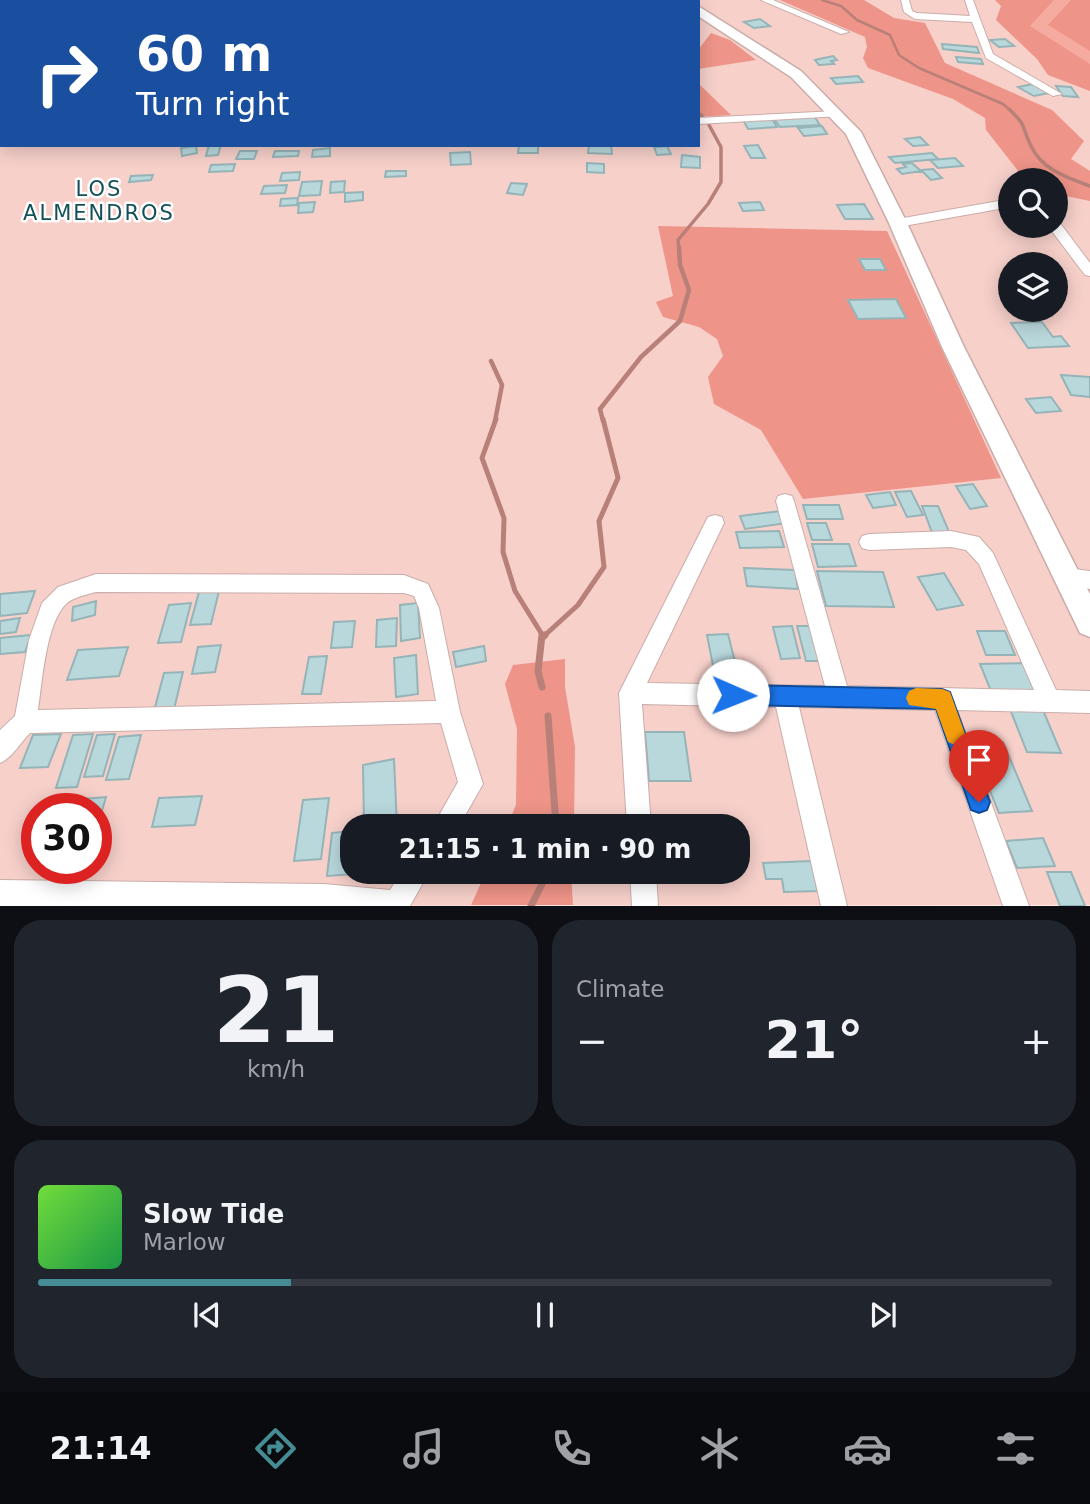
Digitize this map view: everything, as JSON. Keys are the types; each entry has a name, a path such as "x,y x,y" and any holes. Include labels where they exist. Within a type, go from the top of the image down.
{"main road":[{"path":"700,11 796,74 853,132 898,223 953,347 1090,624"}],"street":[{"path":"765,0 844,32"},
{"path":"905,0 908,12 915,16 976,19"},
{"path":"969,0 989,56 1057,94"},
{"path":"700,121 837,114"},
{"path":"898,223 998,205"},
{"path":"1064,238 1090,272"},
{"path":"785,501 839,696"},
{"path":"638,814 630,693 715,523"},
{"path":"869,542 951,539 972,543 986,559 1049,699"},
{"path":"1067,577 1090,580"},
{"path":"0,751 8,738 25,722 44,621 55,601 72,589 96,583 404,583 421,590 429,608 449,712 471,784 452,814"},
{"path":"630,693 1049,699 1090,702"},
{"path":"785,696 834,905"},
{"path":"942,699 1016,905"},
{"path":"25,722 449,712"},
{"path":"0,893 324,897 395,905 408,884"},
{"path":"644,884 645,905"}],"shaded area":[{"path":"700,0 1090,0 1090,905 0,906 0,147 700,147"},
{"path":"780,0 864,0 894,18 925,23 945,63 1052,110 1084,141 1071,159 1090,171 1090,201 1068,196 1068,168 1016,168 986,130 985,118 953,99 868,68 863,58 867,47 865,37"},
{"path":"995,0 1090,0 1090,91 1048,75 1037,59 996,20 1001,6"},
{"path":"711,33 730,40 756,60 700,69 700,47"},
{"path":"700,85 731,115 700,117"},
{"path":"658,226 887,231 1001,478 803,499 761,430 714,404 708,377 723,356 717,339 699,327 663,317 656,302 673,296"},
{"path":"565,659 565,687 575,747 574,814 512,814 516,805 517,729 505,684 513,665"},
{"path":"481,884 572,884 573,905 471,905"}],"building":[{"path":"760,19 770,26 754,28 744,22"},
{"path":"1005,39 1014,46 999,47 990,40"},
{"path":"942,44 977,47 979,53 943,49"},
{"path":"833,56 837,60 831,61 834,64 819,65 815,60"},
{"path":"956,57 981,59 983,64 958,62"},
{"path":"858,76 863,82 836,84 831,78"},
{"path":"1033,84 1049,93 1034,96 1018,87"},
{"path":"1056,86 1071,87 1078,97 1063,96"},
{"path":"814,116 820,125 780,127 774,119"},
{"path":"772,119 777,127 748,129 743,120"},
{"path":"822,126 827,134 804,136 798,128"},
{"path":"920,137 928,145 913,146 905,139"},
{"path":"758,145 765,158 751,158 744,146"},
{"path":"196,147 197,153 182,156 181,148"},
{"path":"208,147 220,147 218,155 206,156"},
{"path":"519,147 538,147 538,153 518,153"},
{"path":"589,147 611,147 612,154 588,153"},
{"path":"654,147 668,147 671,154 657,155"},
{"path":"330,148 330,156 312,157 313,150"},
{"path":"240,151 257,151 254,159 236,159"},
{"path":"275,151 299,151 298,156 273,157"},
{"path":"470,152 471,164 451,165 450,153"},
{"path":"932,153 938,159 895,163 889,157"},
{"path":"682,155 700,157 700,168 681,167"},
{"path":"955,158 963,166 938,168 930,160"},
{"path":"587,163 604,164 604,173 587,172"},
{"path":"912,163 921,171 902,174 897,169 906,167 903,164"},
{"path":"235,164 233,171 209,172 211,165"},
{"path":"933,169 942,178 931,180 921,170"},
{"path":"386,171 406,171 406,176 385,177"},
{"path":"300,172 299,180 280,181 282,173"},
{"path":"153,175 151,180 129,182 131,176"},
{"path":"322,181 320,195 299,196 302,182"},
{"path":"345,181 344,192 330,193 331,182"},
{"path":"511,183 527,184 523,195 507,193"},
{"path":"287,185 285,193 261,194 264,186"},
{"path":"363,192 363,200 345,202 345,193"},
{"path":"298,198 297,205 280,206 281,199"},
{"path":"315,202 313,212 298,213 299,203"},
{"path":"760,202 764,210 743,211 739,203"},
{"path":"864,204 873,219 845,219 837,205"},
{"path":"859,259 880,259 886,270 865,270"},
{"path":"896,299 906,318 858,319 848,300"},
{"path":"1042,322 1053,337 1061,336 1069,346 1028,348 1011,323"},
{"path":"1061,375 1090,377 1090,397 1071,395"},
{"path":"1051,397 1061,411 1036,413 1026,399"},
{"path":"973,484 987,506 970,509 956,486"},
{"path":"911,491 923,515 907,517 895,492"},
{"path":"890,492 896,505 873,508 866,495"},
{"path":"803,505 839,505 843,519 807,519"},
{"path":"922,506 938,506 950,534 933,535"},
{"path":"781,511 787,523 745,529 740,516"},
{"path":"807,523 826,523 832,540 812,540"},
{"path":"779,531 784,547 740,548 736,532"},
{"path":"812,544 849,544 856,566 818,567"},
{"path":"744,568 795,570 798,589 747,586"},
{"path":"817,571 883,572 894,607 826,606"},
{"path":"944,573 963,605 937,610 918,577"},
{"path":"35,591 27,613 0,616 0,594"},
{"path":"219,591 211,624 190,625 199,592"},
{"path":"96,601 95,615 72,621 73,607"},
{"path":"191,603 181,642 158,643 169,605"},
{"path":"418,603 420,638 401,641 400,605"},
{"path":"20,618 16,632 0,634 0,621"},
{"path":"397,618 396,646 376,647 377,620"},
{"path":"355,621 352,647 331,648 334,622"},
{"path":"792,626 800,658 781,659 773,627"},
{"path":"797,626 816,626 826,661 806,661"},
{"path":"977,631 1005,631 1015,655 986,655"},
{"path":"728,634 738,674 715,676 707,635"},
{"path":"31,635 25,652 0,654 0,638"},
{"path":"221,645 215,672 192,674 198,647"},
{"path":"484,646 486,661 456,667 453,652"},
{"path":"128,647 119,676 67,680 78,650"},
{"path":"416,655 418,694 396,697 394,658"},
{"path":"327,656 321,694 302,694 309,657"},
{"path":"1025,663 1037,690 991,691 980,664"},
{"path":"183,672 174,709 154,711 164,673"},
{"path":"1010,709 1043,710 1061,753 1027,752"},
{"path":"645,732 684,732 691,781 649,781"},
{"path":"61,734 48,767 20,768 33,735"},
{"path":"93,734 77,787 56,788 73,735"},
{"path":"115,734 103,776 84,777 97,735"},
{"path":"141,735 129,779 106,780 119,737"},
{"path":"1003,742 1032,811 999,813 971,744"},
{"path":"394,759 396,814 364,814 363,765"},
{"path":"202,796 195,825 152,827 159,798"},
{"path":"329,798 321,859 294,861 303,800"},
{"path":"340,832 340,875 327,876 332,833"},
{"path":"1043,838 1055,866 1017,868 1006,841"},
{"path":"811,861 818,891 784,892 782,879 766,879 763,863"},
{"path":"1047,872 1071,872 1085,906 1060,906"}],"waterway":[{"path":"822,0 841,6 857,20 890,35 899,55 919,68 1003,104 1011,111"},
{"path":"1063,0 1038,26 1090,59"},
{"path":"1011,111 1022,123 1031,146 1042,161 1056,172 1090,186"},
{"path":"679,249 678,240 708,204 721,182 721,147 709,125"},
{"path":"603,421 600,409 641,357 680,321 689,290 680,265 679,247"},
{"path":"491,361 502,385 495,421"},
{"path":"496,419 482,458 504,518 503,552 515,591 543,636"},
{"path":"544,636 578,605 604,567 599,521 618,478 603,419"},
{"path":"542,635 538,671 542,687"},
{"path":"548,716 555,814"},
{"path":"531,906 542,884"}],"slow traffic":[{"path":"916,698 942,699 955,734"}],"district":[{"name":"LOS ALMENDROS","path":"99,201"}],"route":[{"path":"733,695 942,699 979,802"}]}
